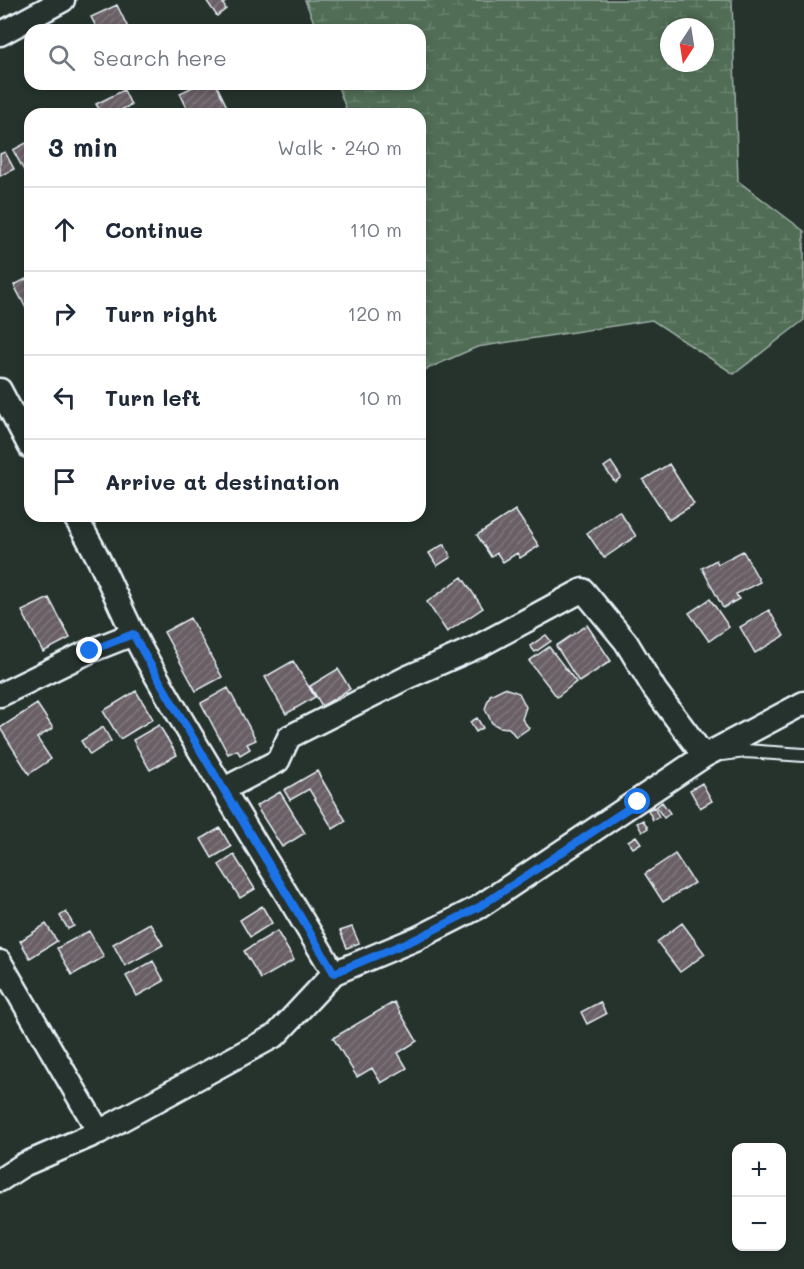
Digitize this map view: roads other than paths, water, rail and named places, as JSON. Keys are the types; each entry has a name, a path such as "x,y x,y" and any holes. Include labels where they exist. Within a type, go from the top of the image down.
{"street":[{"path":"0,34 63,0"},
{"path":"0,390 24,436"},
{"path":"78,522 94,546 133,634 200,753 225,789 334,973"},
{"path":"225,789 278,761 289,737 408,677 478,646 583,590 626,642 655,690 704,756"},
{"path":"0,695 90,651 133,634"},
{"path":"0,1180 23,1166 99,1132 276,1035 334,973 418,938 479,907 704,756 804,703"},
{"path":"0,962 99,1132"}],"lane":[{"path":"704,756 745,750 804,755"}]}
